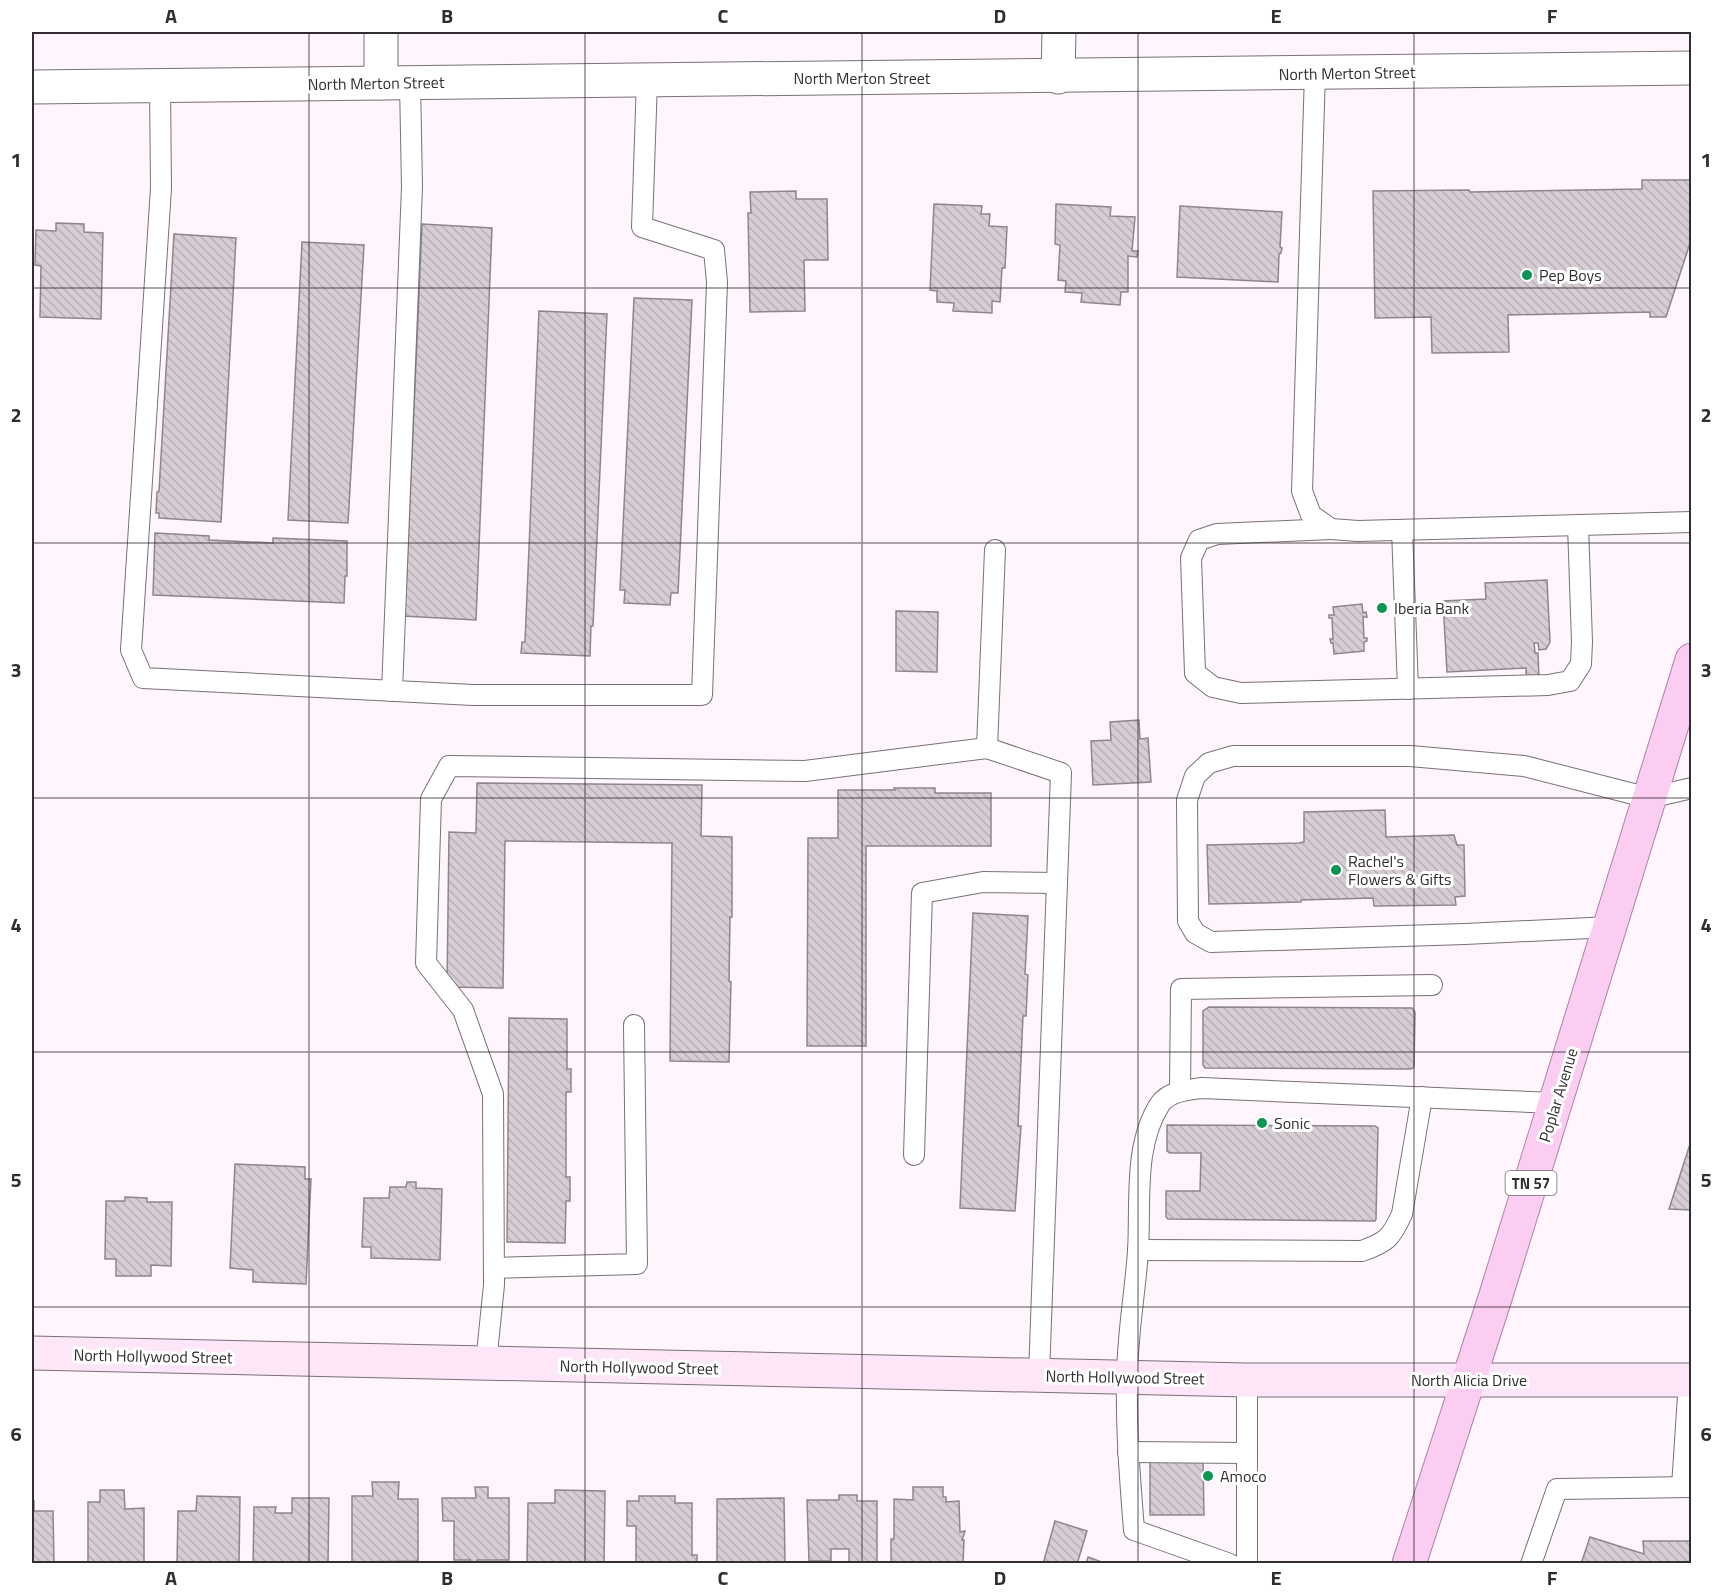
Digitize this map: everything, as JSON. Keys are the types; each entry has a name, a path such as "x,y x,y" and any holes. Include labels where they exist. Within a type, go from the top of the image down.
{"main road":[{"name":"Poplar Avenue","path":"1409,1563 1469,1380 1692,660"},
{"name":"North Hollywood Street","path":"32,1353 1247,1380"},
{"name":"North Alicia Drive","path":"1247,1380 1690,1380"}],"street":[{"path":"381,32 395,82"},
{"path":"1058,77 1059,32"},
{"name":"North Merton Street","path":"32,87 1692,68"}],"lane":[{"path":"1315,74 1302,490 1311,515 1330,529"},
{"path":"160,87 161,188 131,650 143,678 473,695 702,695 717,282 714,250 642,227 647,80"},
{"path":"392,691 412,187 395,82"},
{"path":"1578,525 1581,664 1570,681 1548,685 1241,693 1213,687 1195,673 1191,558 1199,540 1217,534 1330,529 1402,531 1578,525 1692,522"},
{"path":"1402,531 1408,689"},
{"path":"987,748 995,550"},
{"path":"486,1363 494,1268 493,1094 463,1010 426,963 431,799 449,766 805,771 987,748 1061,773 1039,1375"},
{"path":"1610,927 1211,942 1195,933 1188,921 1186,800 1195,776 1209,763 1233,756 1410,756 1524,766 1649,798 1692,788"},
{"path":"914,1155 922,893 983,882 1057,883"},
{"path":"1180,1090 1181,989 1432,985"},
{"path":"494,1268 637,1264 634,1025"},
{"path":"1230,1563 1204,1559 1134,1530 1128,1452 1127,1377 1138,1250 1141,1160 1150,1125 1161,1102 1180,1090 1202,1088 1555,1102"},
{"path":"1138,1250 1362,1251 1382,1244 1394,1232 1402,1214 1422,1097"},
{"path":"1247,1380 1247,1563"},
{"path":"1531,1563 1557,1489 1687,1487 1690,1380"},
{"path":"1128,1452 1247,1453"}],"building":[{"name":"Pep Boys","path":"1642,180 1690,180 1692,183 1692,237 1666,317 1650,317 1650,312 1508,315 1509,352 1432,353 1431,317 1375,318 1373,191 1642,189"},
{"path":"796,191 796,199 827,199 828,260 804,260 805,311 750,312 748,213 751,213 750,192"},
{"path":"934,204 982,206 981,214 990,214 989,226 1007,227 1005,268 1002,268 1000,302 992,301 992,313 953,311 954,303 937,302 937,291 930,290"},
{"path":"1056,204 1111,207 1110,216 1135,217 1132,251 1138,251 1137,257 1128,256 1128,292 1121,292 1120,305 1081,302 1082,293 1065,292 1066,281 1058,280 1060,245 1055,244"},
{"path":"1180,206 1282,212 1280,247 1282,248 1279,254 1278,282 1177,277"},
{"path":"56,223 84,224 84,232 103,233 101,319 40,317 41,266 35,265 36,230 56,231"},
{"path":"422,224 492,228 476,620 403,616 403,593 406,593"},
{"path":"174,234 236,238 221,522 159,518 159,513 156,513"},
{"path":"302,242 364,245 348,523 288,520"},
{"path":"634,298 692,300 678,593 671,593 670,605 624,603 625,590 620,590"},
{"path":"539,311 607,314 590,656 521,653 522,642 525,642"},
{"path":"155,533 209,536 209,540 273,543 273,538 347,541 344,603 153,595"},
{"path":"1547,580 1550,642 1546,649 1539,650 1538,643 1534,643 1535,653 1538,653 1539,678 1526,678 1526,668 1447,672 1443,601 1486,599 1485,583"},
{"path":"1362,604 1363,613 1366,612 1367,617 1363,617 1364,638 1367,638 1364,642 1364,651 1334,654 1333,643 1330,639 1333,639 1332,618 1329,618 1329,615 1334,615 1333,607"},
{"path":"896,611 938,612 937,672 896,671"},
{"path":"1139,720 1140,739 1148,738 1151,782 1093,785 1091,741 1111,740 1110,722"},
{"path":"477,783 702,785 701,836 732,837 729,1062 670,1061 672,843 505,841 503,988 447,987 449,832 476,833"},
{"path":"894,788 935,788 935,793 991,793 991,846 866,846 866,1046 807,1046 808,838 838,838 838,790 895,790"},
{"name":"Rachel's Flowers & Gifts","path":"1385,810 1386,837 1454,835 1457,845 1464,845 1465,896 1455,897 1456,905 1374,906 1373,898 1209,904 1207,845 1299,843 1304,842 1304,812"},
{"path":"973,913 1028,916 1025,974 1028,975 1026,1016 1023,1016 1018,1126 1021,1126 1015,1211 960,1208"},
{"path":"1209,1007 1412,1008 1415,1012 1414,1067 1411,1069 1205,1068 1203,1065 1203,1011"},
{"path":"509,1018 567,1019 567,1069 571,1069 571,1092 566,1092 566,1177 570,1177 570,1201 566,1201 565,1243 507,1242"},
{"path":"1167,1125 1375,1126 1378,1128 1376,1219 1375,1221 1168,1219 1166,1217 1166,1191 1200,1191 1201,1153 1170,1153 1167,1151"},
{"path":"1692,1138 1692,1210 1669,1209"},
{"path":"235,1164 305,1167 305,1179 311,1179 306,1284 253,1282 253,1270 230,1268"},
{"path":"407,1182 416,1182 416,1188 442,1189 440,1260 371,1258 371,1247 362,1247 364,1198 389,1198 390,1187 406,1187"},
{"path":"125,1197 147,1198 147,1202 172,1202 171,1266 151,1265 151,1276 116,1276 116,1259 105,1259 106,1201 125,1201"},
{"path":"1150,1461 1203,1461 1204,1515 1150,1515"},
{"path":"372,1482 399,1482 398,1499 418,1499 418,1561 352,1562 352,1496 373,1496"},
{"path":"475,1487 488,1487 488,1498 509,1498 509,1560 477,1560 477,1563 469,1563 470,1560 454,1560 454,1521 443,1521 442,1498 476,1498"},
{"path":"913,1487 943,1487 943,1497 946,1497 946,1502 959,1501 960,1532 965,1531 962,1540 964,1540 963,1564 891,1564 891,1539 894,1539 894,1499 913,1500"},
{"path":"100,1490 124,1490 125,1509 144,1508 144,1564 88,1564 88,1502 100,1502"},
{"path":"555,1490 605,1491 604,1564 527,1564 528,1503 555,1503"},
{"path":"839,1495 857,1495 857,1501 877,1501 877,1564 849,1564 849,1549 831,1549 831,1561 809,1561 807,1500 839,1500"},
{"path":"197,1496 240,1497 239,1564 177,1564 178,1511 196,1511"},
{"path":"639,1496 675,1496 675,1503 692,1503 692,1555 697,1555 697,1564 636,1564 636,1526 627,1526 627,1501 639,1501"},
{"path":"292,1498 329,1498 328,1564 253,1564 254,1507 276,1507 275,1513 292,1513"},
{"path":"784,1498 785,1564 717,1564 717,1499"},
{"path":"32,1501 34,1501 34,1511 53,1511 54,1564 32,1564"},
{"path":"1055,1521 1087,1531 1077,1564 1043,1564"},
{"path":"1590,1537 1644,1554 1643,1541 1692,1541 1692,1564 1581,1564"},
{"path":"1088,1557 1107,1564 1086,1564"}],"place":[{"name":"Pep Boys","path":"1527,275"},
{"name":"Iberia Bank","path":"1382,608"},
{"name":"Rachel's Flowers & Gifts","path":"1336,870"},
{"name":"Sonic","path":"1262,1123"},
{"name":"Amoco","path":"1208,1476"}]}
